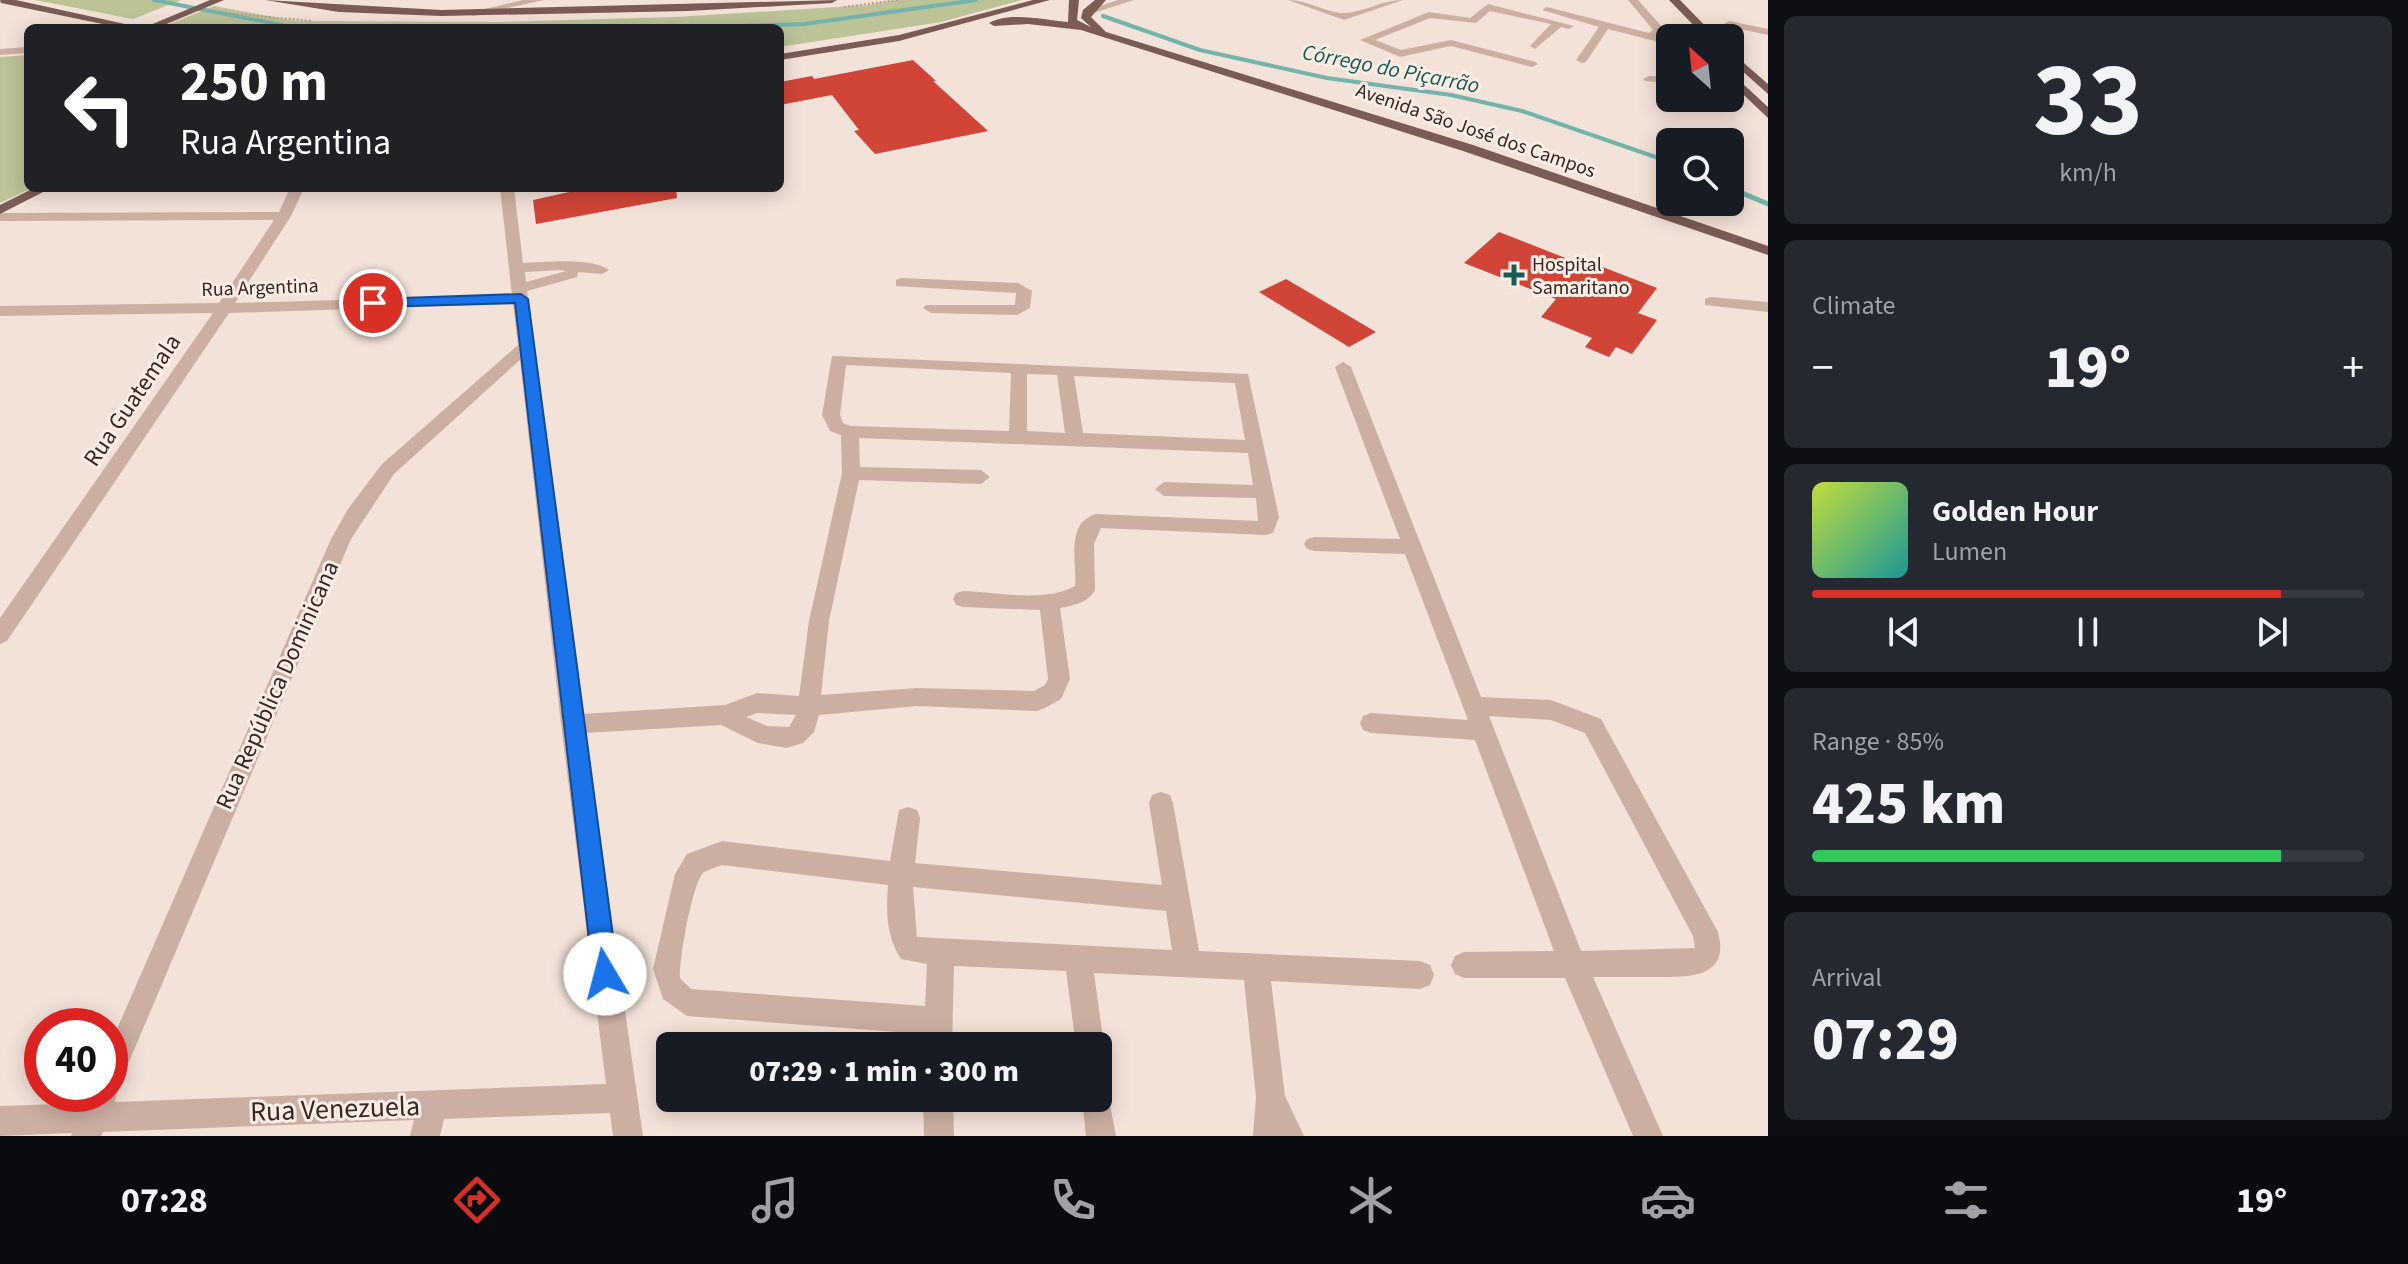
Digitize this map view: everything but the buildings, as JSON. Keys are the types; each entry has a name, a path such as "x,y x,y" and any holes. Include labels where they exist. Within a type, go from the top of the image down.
{"main road":[{"path":"1,0 115,24"},
{"path":"270,0 352,12 465,14 832,0"},
{"path":"784,56 899,38 1045,0"},
{"path":"1074,0 1071,18 1081,27"},
{"path":"1087,12 1101,0"},
{"path":"1674,0 1698,24"},
{"path":"145,24 199,4"},
{"path":"156,24 199,4"},
{"name":"Avenida São José dos Campos","path":"1087,12 1086,18 1091,24 1124,39"},
{"name":"Avenida São José dos Campos","path":"899,38 1013,21 1081,27 1468,148 1768,251"},
{"path":"1676,21 1679,24"},
{"path":"1744,67 1768,90"},
{"path":"1744,89 1768,114"},
{"path":"0,210 36,192"}],"street":[{"path":"465,14 539,0"},
{"path":"1087,12 1129,0"},
{"path":"1293,0 1329,15 1358,14 1398,0"},
{"path":"1504,0 1656,46"},
{"path":"1633,0 1656,26"},
{"path":"1532,64 1451,43 1400,54 1365,40 1429,15 1469,21 1490,7 1559,23 1656,36"},
{"path":"1358,14 1399,27"},
{"path":"1535,46 1559,23"},
{"path":"1744,27 1768,32"},
{"path":"1582,60 1602,29"},
{"path":"0,52 24,50"},
{"path":"1649,79 1656,79"},
{"name":"Rua Guatemala","path":"0,635 224,308 284,216 295,192"},
{"path":"507,192 572,724 628,1136"},
{"path":"0,217 284,216"},
{"name":"Rua Argentina","path":"0,311 224,308 520,294 557,277 602,270 561,266 516,268"},
{"path":"901,283 1018,288 1024,291 1022,308 1017,310 931,308"},
{"path":"1710,302 1768,307"},
{"name":"Rua República Dominicana","path":"128,1036 246,753 346,529 369,491 388,469 525,347"},
{"path":"963,599 1049,602 1069,599 1085,590 1088,576 1083,542 1086,530 1096,521 1266,528 1269,517 1265,492 1257,447 1242,378 838,360 831,415 836,427 850,432 1257,447"},
{"path":"1343,367 1572,962 1611,1054 1649,1130"},
{"path":"1018,438 1019,370"},
{"path":"1065,372 1075,439"},
{"path":"725,715 743,727 768,737 790,738 800,733 806,725 819,621 851,473 850,432"},
{"path":"851,473 981,477"},
{"path":"1164,489 1265,492"},
{"path":"1314,544 1411,547"},
{"path":"572,724 725,715 757,703 808,706 917,697 1037,701 1053,692 1059,679 1049,602"},
{"path":"1464,965 1694,963 1704,957 1709,948 1705,932 1593,726 1576,714 1559,711 1474,706"},
{"path":"1371,723 1483,731"},
{"path":"1161,803 1188,963"},
{"path":"908,818 901,874 901,939 910,950 1420,975"},
{"path":"922,1032 687,1002 673,992 667,977 668,958 688,874 696,863 722,853 901,874 1177,899"},
{"path":"938,1032 941,952"},
{"path":"1078,958 1088,1032"},
{"path":"1256,969 1271,1097 1268,1136"},
{"path":"1271,1097 1289,1136"},
{"name":"Rua Venezuela","path":"0,1121 622,1098"},
{"path":"425,1136 433,1104"},
{"path":"938,1112 939,1136"},
{"path":"1098,1112 1101,1136"}],"green space":[{"path":"35,0 181,0 133,19"},
{"path":"897,0 1022,0 941,22 784,46 784,24 170,24 214,6 295,21 498,22 676,17 869,5"},
{"path":"24,55 24,192 0,203 0,57"}],"waterway":[{"name":"Córrego do Piçarrão","path":"154,0 277,24"},
{"name":"Córrego do Piçarrão","path":"784,25 976,0"},
{"name":"Córrego do Piçarrão","path":"1103,16 1200,50 1327,78 1451,95 1522,111 1656,157"},
{"name":"Córrego do Piçarrão","path":"1744,194 1768,204"}],"place":[{"name":"Hospital Samaritano","path":"1514,275"}],"route":[{"path":"373,303 521,299 605,974"}]}
